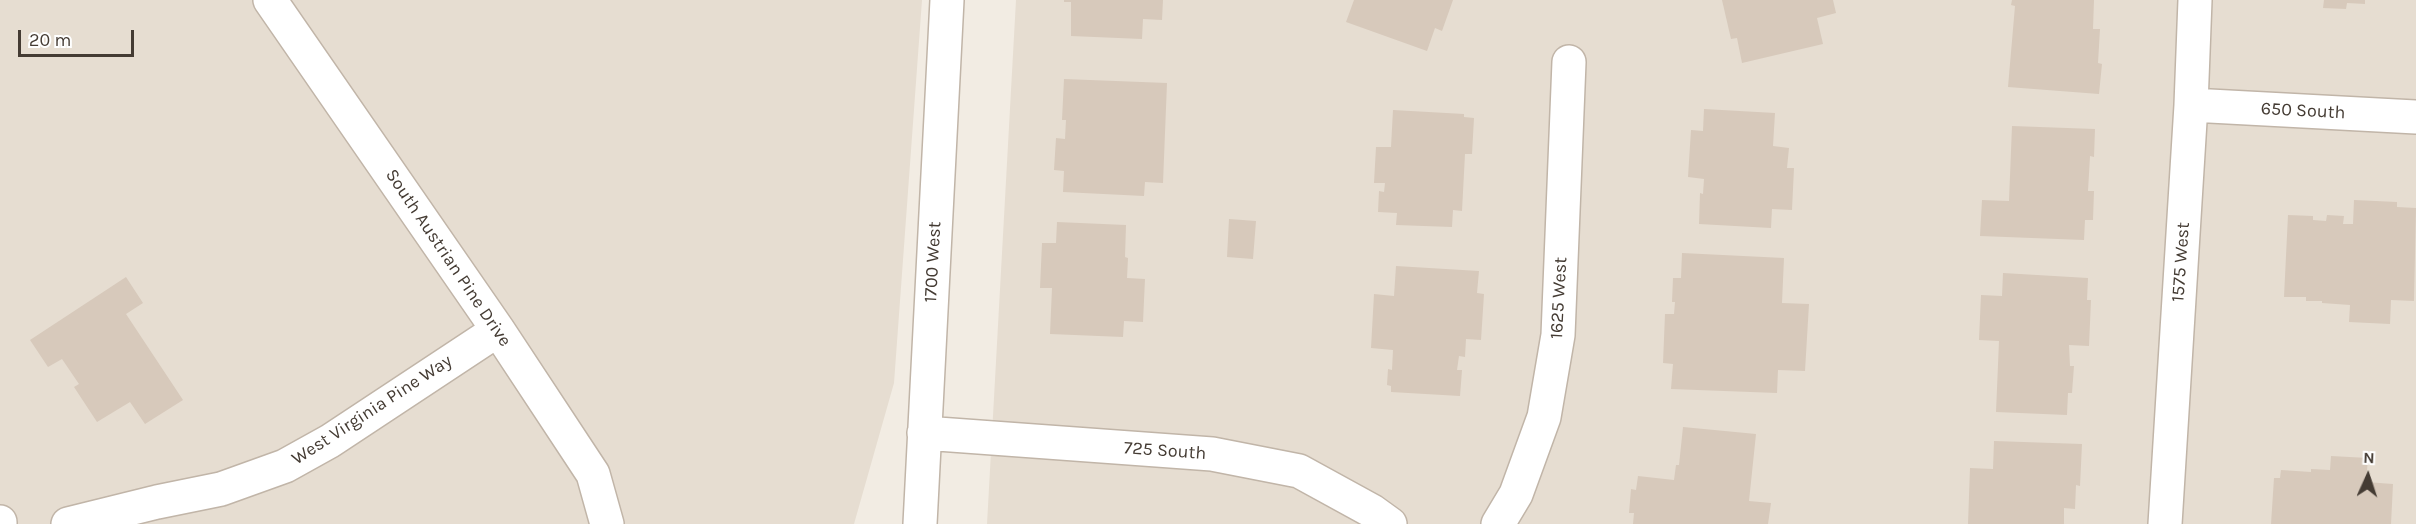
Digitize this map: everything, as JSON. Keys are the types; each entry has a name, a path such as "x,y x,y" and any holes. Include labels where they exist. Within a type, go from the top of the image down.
{"street":[{"name":"South Austrian Pine Drive","path":"270,0 498,330 593,474 607,524"},
{"name":"1700 West","path":"920,524 947,0"},
{"name":"1575 West","path":"2165,524 2191,105 2195,0"},
{"name":"1625 West","path":"1498,524 1516,494 1544,417 1558,335 1569,62"},
{"name":"650 South","path":"2191,105 2416,117"},
{"name":"West Virginia Pine Way","path":"68,524 221,489 285,466 330,441 498,330"},
{"name":"725 South","path":"924,434 1212,454 1299,471 1372,511 1390,524"}],"shaded area":[{"path":"0,0 922,0 894,383 854,524 0,524"},
{"path":"1016,0 2416,0 2416,524 987,524"}],"building":[{"path":"1064,0 1163,0 1162,20 1143,19 1142,39 1071,36 1071,2 1064,2"},
{"path":"1354,0 1453,0 1442,31 1435,28 1427,51 1346,22"},
{"path":"1722,0 1833,0 1836,13 1817,18 1823,44 1742,63 1737,38 1731,39"},
{"path":"2012,0 2094,0 2093,29 2100,29 2098,63 2102,64 2099,94 2008,87 2015,6 2011,5"},
{"path":"2324,0 2365,0 2365,4 2347,3 2346,9 2323,8"},
{"path":"1064,79 1167,83 1163,183 1145,182 1144,196 1063,192 1064,171 1054,170 1056,138 1065,139 1066,120 1062,120"},
{"path":"1704,109 1775,113 1773,146 1789,148 1787,168 1794,168 1792,210 1772,209 1771,228 1699,224 1700,193 1703,194 1704,179 1688,177 1691,130 1703,131"},
{"path":"1393,110 1464,114 1464,117 1474,118 1472,154 1465,154 1462,211 1453,210 1452,227 1396,225 1397,213 1378,212 1379,191 1384,192 1385,183 1374,183 1376,147 1391,147"},
{"path":"2012,126 2095,129 2094,157 2090,156 2088,191 2094,191 2093,220 2085,220 2084,240 1980,236 1982,200 2009,201"},
{"path":"2354,200 2397,202 2397,207 2416,208 2414,301 2391,300 2390,324 2349,322 2350,305 2306,301 2306,297 2284,297 2288,215 2313,216 2313,220 2326,221 2327,215 2344,216 2343,224 2353,224"},
{"path":"1229,219 1256,221 1253,259 1227,257"},
{"path":"1057,222 1126,225 1127,278 1145,279 1143,322 1124,321 1123,337 1050,334 1052,288 1040,288 1042,243 1056,243"},
{"path":"1682,253 1784,258 1782,303 1809,304 1805,371 1778,370 1777,393 1671,389 1673,364 1663,363 1665,314 1674,314 1673,278 1681,278"},
{"path":"1396,266 1479,271 1477,293 1484,294 1481,340 1466,339 1465,357 1459,356 1457,370 1462,370 1460,396 1391,392 1391,386 1387,385 1388,369 1392,370 1393,350 1371,348 1374,294 1394,296"},
{"path":"2003,273 2088,278 2087,300 2091,300 2089,346 2069,345 2070,366 2074,366 2072,393 2068,393 2067,415 1996,412 1999,341 1979,340 1981,295 2002,296"},
{"path":"126,277 143,303 126,314 183,400 145,424 130,402 97,422 74,387 79,384 62,359 48,367 30,340"},
{"path":"1683,427 1756,434 1749,501 1771,503 1768,524 1633,524 1634,513 1629,513 1631,489 1636,490 1638,476 1674,480 1676,465 1679,465"},
{"path":"1994,441 2082,444 2080,486 2076,485 2075,509 2064,508 2064,524 1968,524 1970,468 1993,469"},
{"path":"2331,456 2368,458 2366,482 2393,484 2391,524 2271,524 2274,478 2280,478 2281,470 2311,472 2311,469 2330,470"}]}
